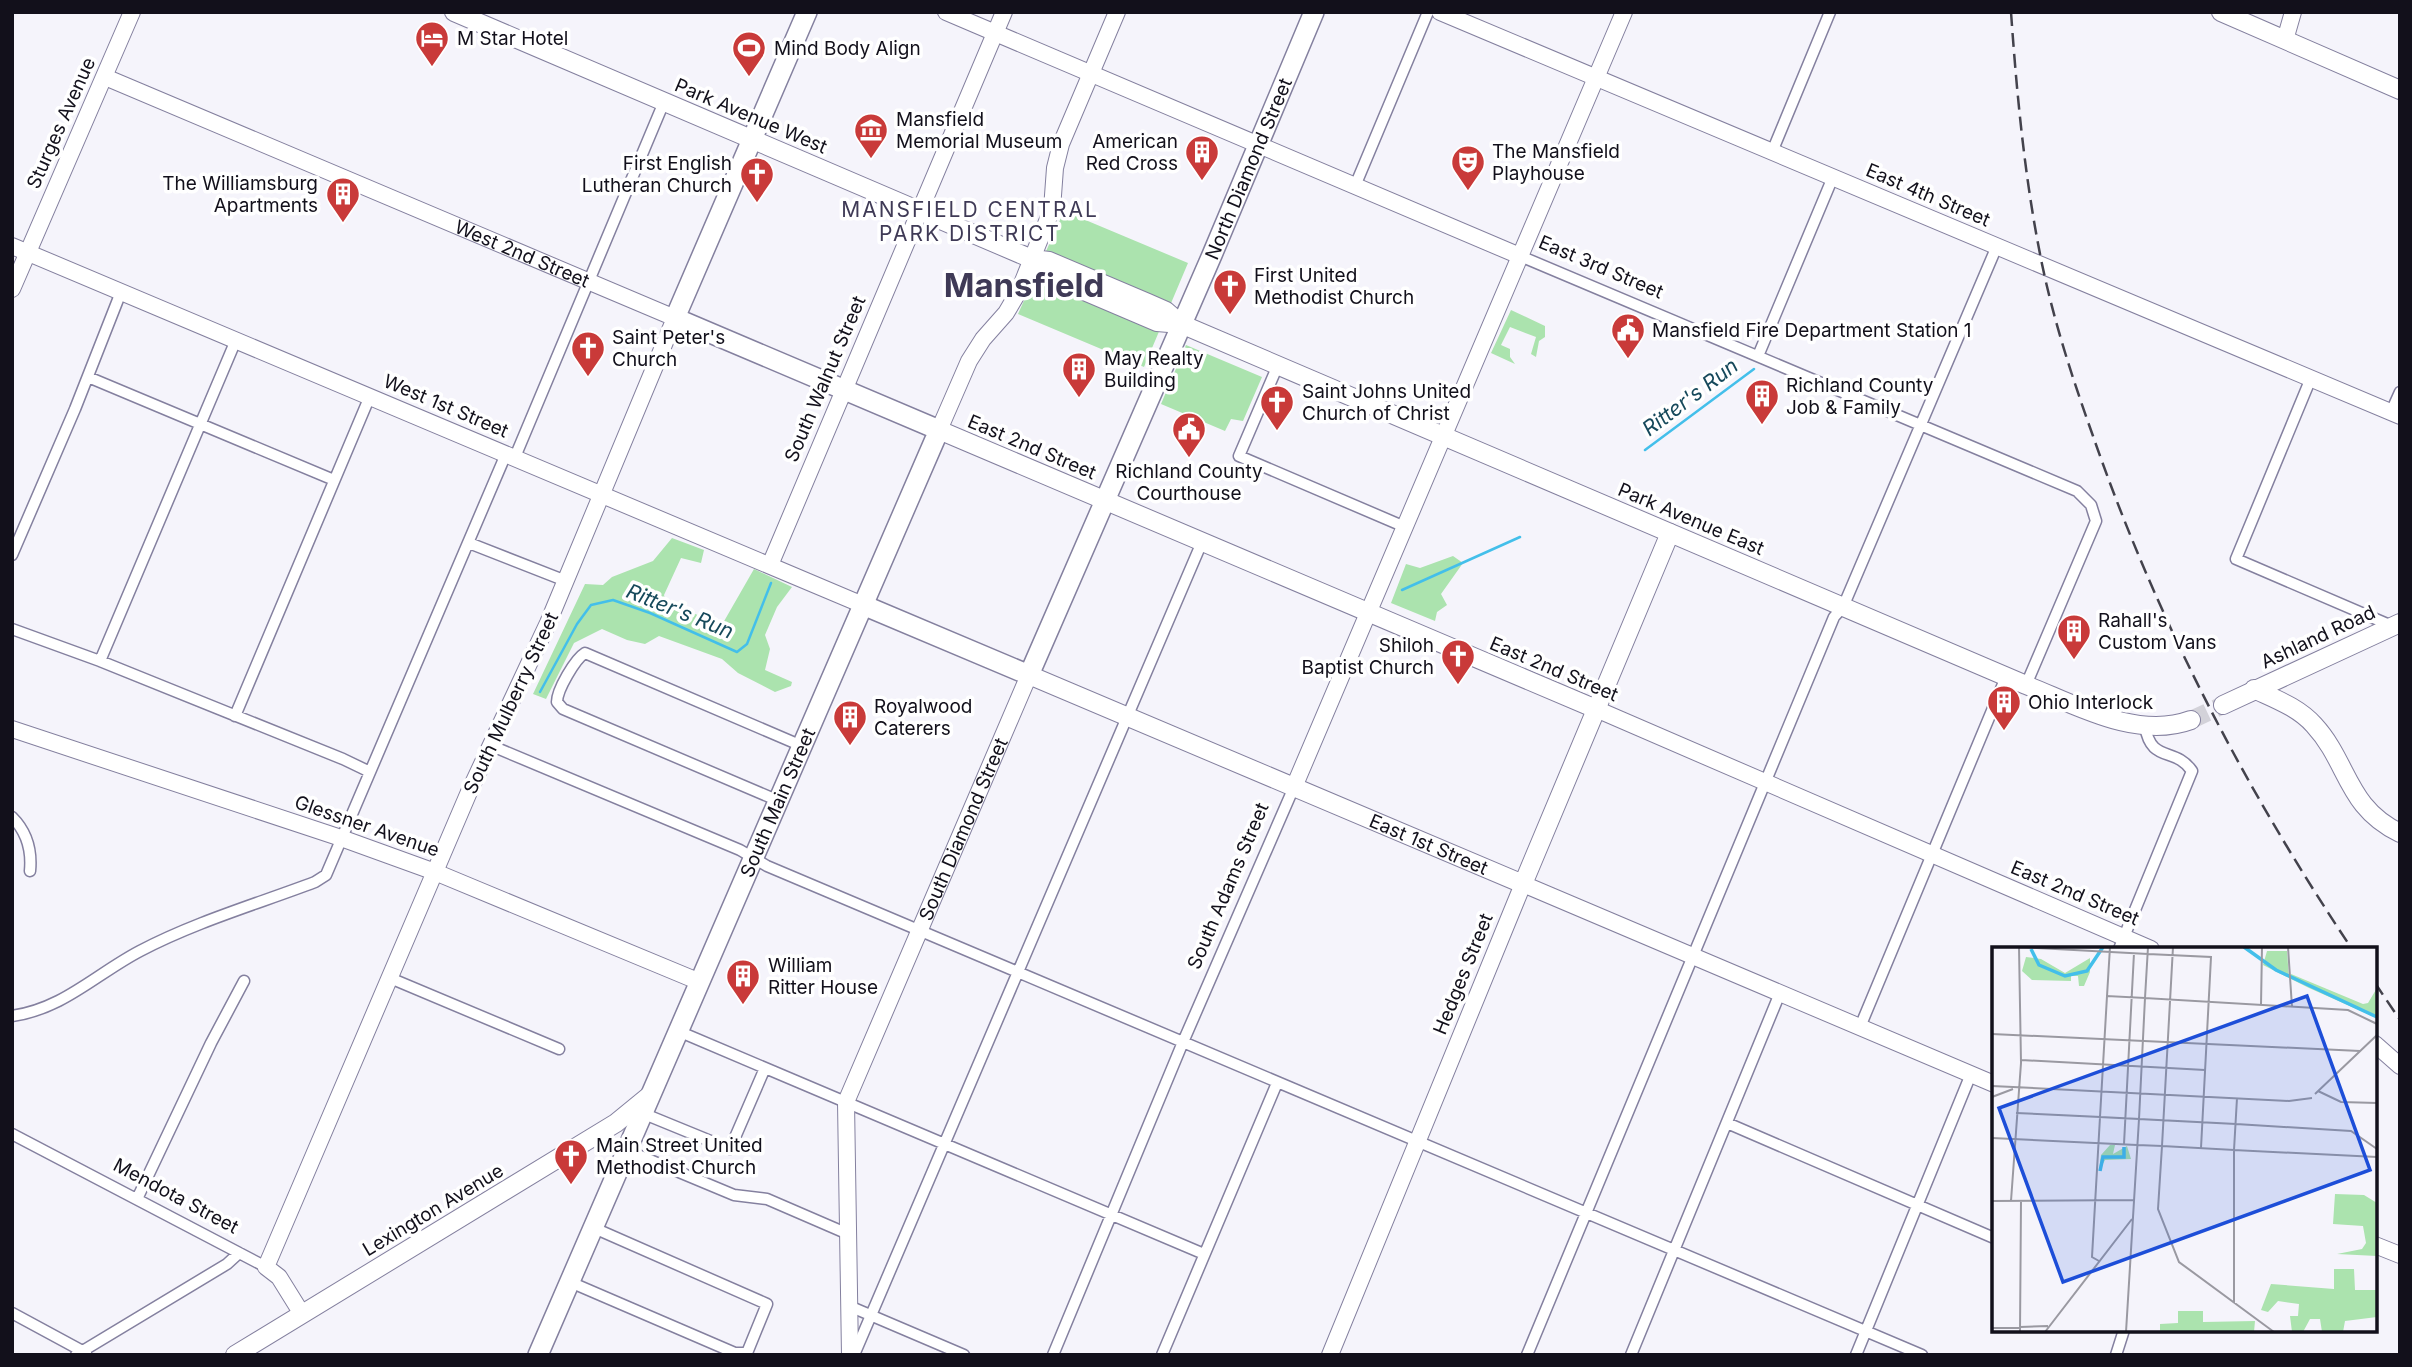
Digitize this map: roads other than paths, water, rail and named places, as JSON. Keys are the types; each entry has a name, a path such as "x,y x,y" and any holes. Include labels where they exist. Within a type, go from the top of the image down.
{"highway":[{"name":"South Mulberry Street","path":"675,318 807,12"},
{"name":"North Diamond Street","path":"1181,324 1314,12"},
{"name":"West 2nd Street","path":"675,318 939,430"},
{"name":"South Diamond Street","path":"1029,675 1181,324"},
{"name":"South Main Street","path":"538,1355 939,430"},
{"name":"East 1st Street","path":"863,605 1029,675"}],"main road":[{"name":"Park Avenue West","path":"454,12 1031,259"},
{"path":"2221,12 2400,90"},
{"name":"Park Avenue East","path":"1031,259 1049,261 1166,311 1181,324 2103,716 2145,726 2166,726 2191,720"},
{"name":"East 2nd Street","path":"939,430 1596,709"},
{"name":"Hedges Street","path":"1523,884 1670,533"},
{"name":"Ashland Road","path":"2254,690 2396,625"},
{"name":"East 1st Street","path":"1029,675 1523,884"},
{"path":"2223,705 2254,690 2291,707 2310,720 2324,737 2363,806 2381,823 2400,833"},
{"name":"Lexington Avenue","path":"235,1355 646,1104"}],"street":[{"name":"Sturges Avenue","path":"12,289 132,12"},
{"name":"East 3rd Street","path":"946,12 2071,487 2091,505 2096,522 2026,685"},
{"name":"South Walnut Street","path":"770,565 1004,12"},
{"name":"South Main Street","path":"939,430 969,361 1012,303 1031,259 1054,203 1055,168 1061,144 1116,12"},
{"path":"1355,186 1428,12"},
{"name":"East 4th Street","path":"1440,12 2395,414"},
{"name":"South Adams Street","path":"1053,1355 1183,1042 1624,12"},
{"path":"1772,152 1830,12"},
{"path":"2285,40 2293,12"},
{"name":"West 2nd Street","path":"105,77 675,318"},
{"path":"12,1016 30,1014 60,1002 129,957 177,934 321,879 330,866 664,102"},
{"path":"1758,356 1833,177"},
{"name":"West 1st Street","path":"12,246 863,605"},
{"path":"1527,1355 1763,782 1833,617 1843,607 1997,246"},
{"path":"12,555 121,292"},
{"name":"South Mulberry Street","path":"266,1267 469,792 566,581 675,318"},
{"path":"100,661 236,340"},
{"path":"1278,365 1239,456 1405,527"},
{"path":"88,377 334,480"},
{"path":"2311,378 2236,559 2396,625"},
{"path":"2395,414 2400,392"},
{"path":"235,716 370,396"},
{"path":"852,1355 1202,542"},
{"path":"469,543 566,581"},
{"path":"12,629 100,661 370,772"},
{"path":"779,801 563,709 557,702 557,694 579,657 585,653 802,746"},
{"name":"South Diamond Street","path":"852,1355 846,1102 1029,675"},
{"path":"1860,1027 2006,677"},
{"name":"East 2nd Street","path":"1596,709 1932,854 2121,943 2141,947"},
{"path":"2121,943 2192,771 2181,760 2150,745 2145,726"},
{"name":"Glessner Avenue","path":"12,729 341,838 435,872 700,982"},
{"path":"492,746 740,850 754,859 919,931 1922,1355"},
{"path":"16,821 30,849 30,871"},
{"name":"East 1st Street","path":"1523,884 1992,1083"},
{"name":"Hedges Street","path":"1329,1355 1523,884"},
{"path":"390,978 559,1049"},
{"path":"137,1199 205,1054 244,981"},
{"path":"1631,1355 1780,993"},
{"path":"678,1031 1204,1254"},
{"path":"2377,1046 2400,1066"},
{"path":"646,1104 730,1149 765,1068"},
{"path":"1856,1355 1971,1074"},
{"path":"1162,1355 1277,1083"},
{"path":"1727,1124 1992,1237"},
{"name":"Mendota Street","path":"12,1134 266,1267 283,1282 302,1314"},
{"path":"626,1150 734,1195 767,1199 848,1234"},
{"path":"570,1282 734,1354 751,1354 766,1304 594,1228"},
{"path":"2377,1246 2400,1255"},
{"path":"12,1313 83,1353 228,1264 239,1253"},
{"path":"849,1306 964,1355"},
{"path":"2116,1355 2123,1332"}],"waterway":[{"name":"Ritter's Run","path":"1645,450 1754,369"},
{"path":"1402,590 1520,537"},
{"name":"Ritter's Run","path":"540,692 577,624 591,605 613,600 650,613 737,652 747,644 771,583"}],"tunnel":[{"path":"2191,720 2223,705"}],"railway":[{"path":"2011,12 2022,139 2042,264 2064,351 2093,436 2145,570 2206,701 2275,827 2351,947"},
{"path":"2377,986 2400,1020"}],"place":[{"name":"M Star Hotel","path":"432,68"},
{"name":"Mind Body Align","path":"749,78"},
{"name":"Mansfield Memorial Museum","path":"871,160"},
{"name":"American Red Cross","path":"1202,182"},
{"name":"The Mansfield Playhouse","path":"1468,192"},
{"name":"First English Lutheran Church","path":"757,204"},
{"name":"The Williamsburg Apartments","path":"343,224"},
{"name":"First United Methodist Church","path":"1230,316"},
{"name":"Mansfield Fire Department Station 1","path":"1628,360"},
{"name":"Saint Peter's Church","path":"588,378"},
{"name":"May Realty Building","path":"1079,399"},
{"name":"Richland County Job & Family","path":"1762,426"},
{"name":"Saint Johns United Church of Christ","path":"1277,432"},
{"name":"Richland County Courthouse","path":"1189,459"},
{"name":"Rahall's Custom Vans","path":"2074,661"},
{"name":"Shiloh Baptist Church","path":"1458,686"},
{"name":"Ohio Interlock","path":"2004,732"},
{"name":"Royalwood Caterers","path":"850,747"},
{"name":"William Ritter House","path":"743,1006"},
{"name":"Main Street United Methodist Church","path":"571,1186"}],"district":[{"name":"MANSFIELD CENTRAL PARK DISTRICT","path":"970,221"},
{"name":"Mansfield","path":"1024,285"}]}
